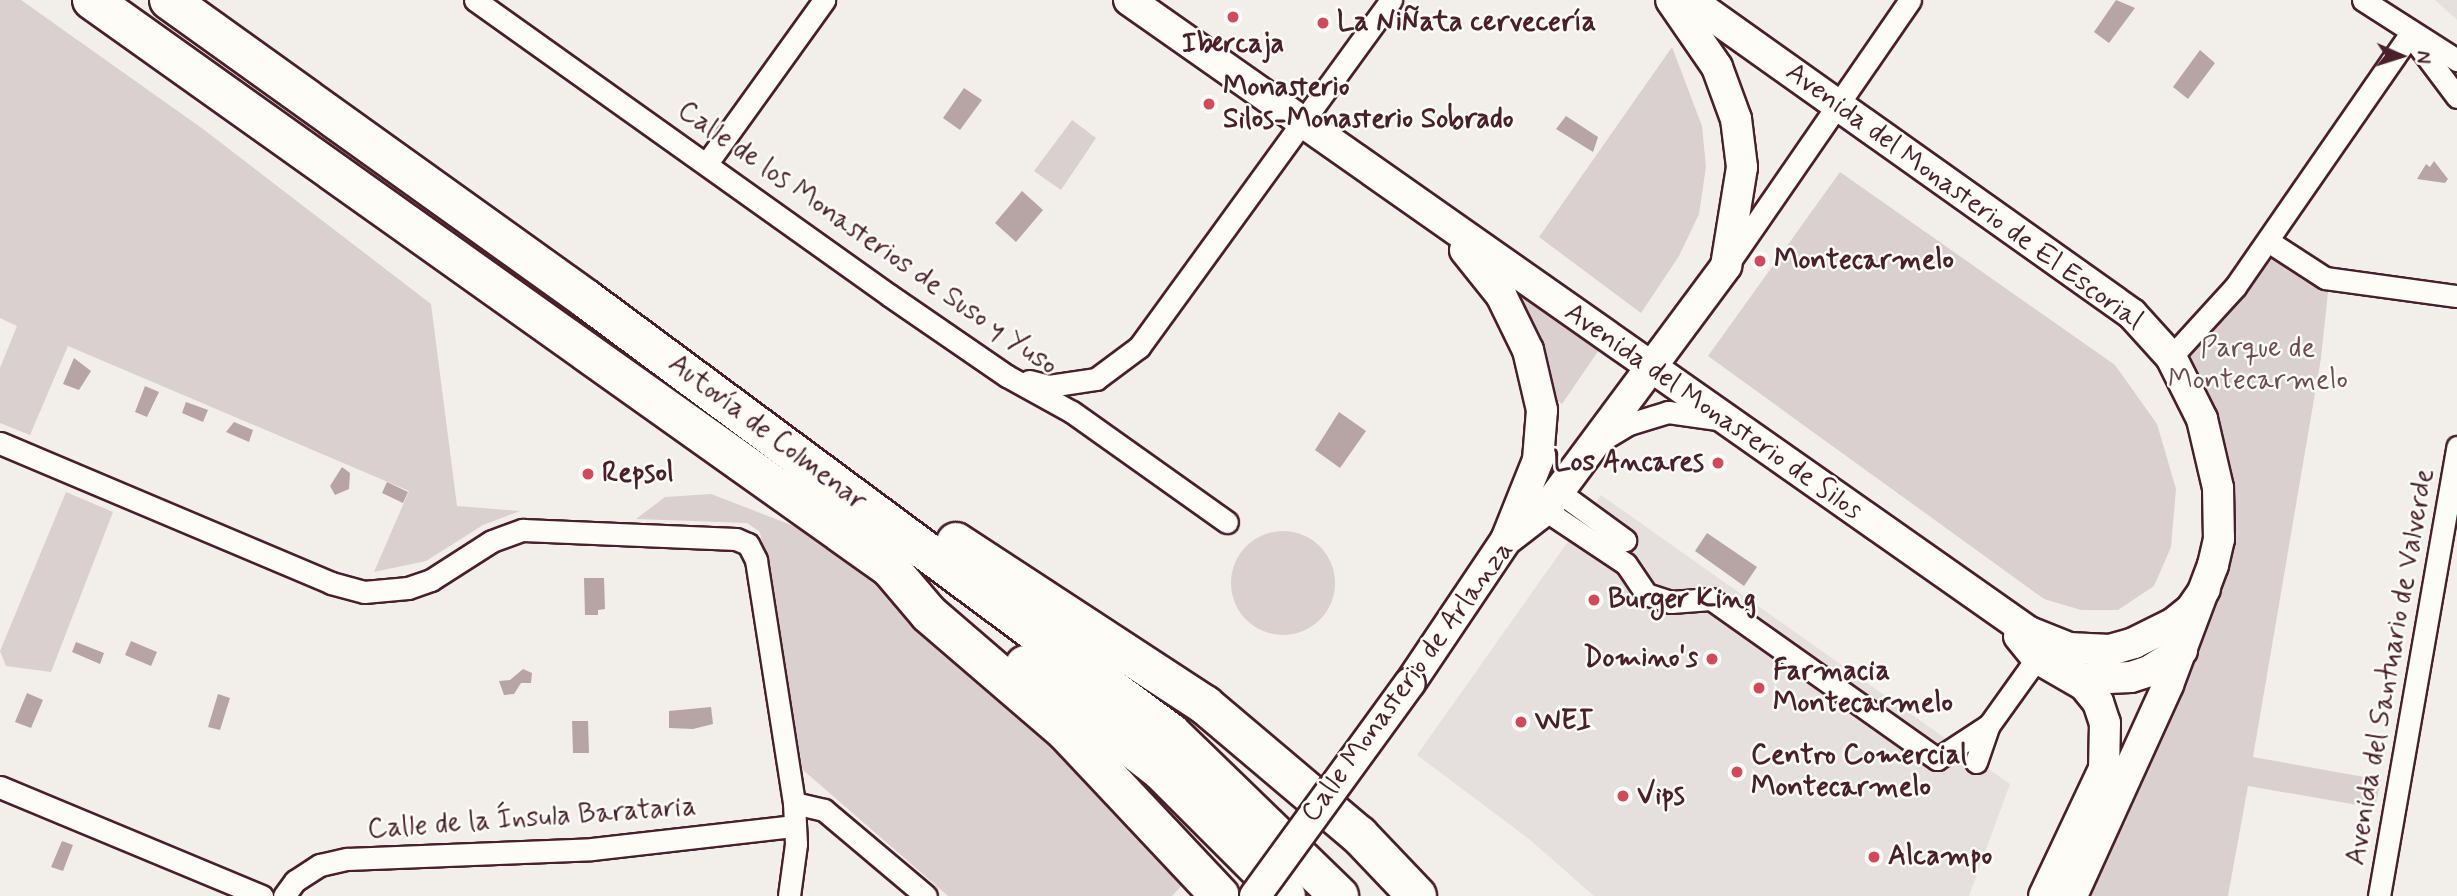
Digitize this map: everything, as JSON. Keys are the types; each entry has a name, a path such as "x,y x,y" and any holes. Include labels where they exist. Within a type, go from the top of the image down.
{"highway":[{"path":"92,0 1027,666 1160,770 1286,896"},
{"name":"Autovía de Colmenar","path":"169,0 586,299 1171,733 1339,896"},
{"path":"586,299 724,383 999,572 1205,705 1359,835 1418,896"},
{"path":"890,568 929,614 1066,733 1220,896"}],"street":[{"name":"Calle de los Monasterios de Suso y Yuso","path":"475,0 1007,376 1072,412 1227,522"},
{"path":"707,163 824,0"},
{"name":"Avenida del Monasterio de Silos","path":"1129,0 1301,124 2001,614 2050,643 2089,652 2110,650 2134,643 2174,623 2191,609 2204,589"},
{"path":"1007,376 1049,386 1096,379 1139,347 1391,0"},
{"path":"1671,0 1717,67 1736,119 1742,167 1726,266"},
{"name":"Avenida del Monasterio de El Escorial","path":"1690,0 2132,314 2171,357 2202,419 2215,466 2219,539 2204,589"},
{"name":"Calle Monasterio de Arlanza","path":"1255,896 1410,683 1506,540 1552,501 1652,369 1910,0"},
{"path":"2363,0 2410,34 2457,60"},
{"path":"2410,34 2457,97"},
{"path":"2171,357 2212,316 2268,241 2410,34"},
{"name":"Avenida del Monasterio de Silos","path":"1425,210 1469,254 1501,295 1528,350 1542,410 1538,460 1506,540"},
{"path":"2268,241 2325,278 2457,296"},
{"name":"Calle Monasterio de Arlanza","path":"1597,443 1629,424 1668,412 1726,421"},
{"path":"0,443 331,583 364,592 408,588 431,580 492,541 523,530 736,539 748,544 756,559 794,803 795,826 789,896"},
{"name":"Avenida del Santuario de Valverde","path":"2379,896 2457,447"},
{"path":"1552,501 1625,540"},
{"path":"1552,501 1626,564 1646,594 1671,602 1711,599 1937,759 1989,724"},
{"path":"2072,896 2182,650 2204,589"},
{"name":"Avenida del Monasterio de Silos","path":"2001,614 2037,658 2067,675 2098,702 2107,749 2104,769 2044,896"},
{"path":"2067,675 2109,680 2131,677 2149,671 2182,650"},
{"path":"1976,762 1989,724 2037,658"},
{"path":"0,787 262,896"},
{"path":"794,803 824,810 926,896"},
{"name":"Calle de la Ínsula Barataria","path":"284,896 295,881 320,865 346,859 592,849 795,826"}],"shaded area":[{"path":"2116,0 2135,8 2109,43 2094,32"},
{"path":"2435,0 2457,0 2457,20"},
{"path":"2200,50 2215,63 2188,99 2173,87"},
{"path":"964,88 982,100 960,130 943,118"},
{"path":"1566,116 1598,137 1593,152 1556,129"},
{"path":"2434,161 2448,179 2445,183 2417,179 2426,164 2430,167"},
{"path":"1022,191 1043,210 1016,242 995,223"},
{"path":"74,358 91,371 79,390 63,384"},
{"path":"145,386 159,392 147,417 135,412"},
{"path":"186,402 208,410 203,422 182,413"},
{"path":"1339,412 1366,431 1340,468 1315,450"},
{"path":"234,422 253,430 249,442 226,432"},
{"path":"342,467 350,473 349,489 335,495 330,486"},
{"path":"387,482 408,492 403,503 382,493"},
{"path":"1601,495 2010,784 1969,896 1594,896 1529,839 1417,755"},
{"path":"1707,533 1757,567 1744,586 1695,551"},
{"path":"584,578 604,578 605,609 598,610 598,615 585,615"},
{"path":"131,641 157,652 151,666 125,655"},
{"path":"76,642 104,653 100,664 72,652"},
{"path":"523,669 532,673 531,683 521,683 514,694 504,695 499,681 510,680"},
{"path":"27,693 43,700 31,728 15,722"},
{"path":"218,694 230,698 220,730 208,727"},
{"path":"711,707 713,724 693,729 669,728 669,711"},
{"path":"572,721 588,721 589,753 573,753"},
{"path":"62,841 73,845 63,871 51,867"}],"green space":[{"path":"0,0 21,0 203,129 431,304 457,506 520,511 483,525 426,561 374,572 409,491 68,346 30,435 0,423 0,368 17,326 0,318"},
{"path":"1672,47 1702,126 1706,167 1699,214 1679,256 1641,313 1539,237"},
{"path":"1072,120 1096,138 1061,190 1034,171"},
{"path":"1840,172 2115,365 2157,424 2176,489 2171,547 2154,586 2118,610 2081,610 2044,599 1708,356"},
{"name":"Parque de Montecarmelo","path":"2266,249 2328,292 2321,358 2253,757 2381,780 2375,808 2248,786 2228,896 2085,896 2213,594 2219,434 2188,353"},
{"path":"1519,290 1603,344 1562,404 1553,398 1543,347"},
{"path":"66,492 113,512 51,672 6,666 0,651"},
{"path":"711,494 794,526 874,582 984,674 1189,878 1172,896 948,896 803,770 760,532 747,523 636,519 665,497"},
{"path":"1283,531 1303,535 1320,546 1331,563 1335,583 1331,603 1320,620 1303,631 1283,635 1263,631 1246,620 1235,603 1231,583 1235,563 1246,546 1263,535"}],"place":[{"name":"Ibercaja","path":"1233,17"},
{"name":"La NiÑata cervecería","path":"1323,23"},
{"name":"Monasterio Silos-Monasterio Sobrado","path":"1209,104"},
{"name":"Montecarmelo","path":"1760,261"},
{"name":"Los Ancares","path":"1718,463"},
{"name":"Repsol","path":"588,474"},
{"name":"Burger King","path":"1594,600"},
{"name":"Domino's","path":"1712,659"},
{"name":"Farmacia Montecarmelo","path":"1759,688"},
{"name":"WEI","path":"1521,722"},
{"name":"Centro Comercial Montecarmelo","path":"1737,772"},
{"name":"Vips","path":"1623,796"},
{"name":"Alcampo","path":"1874,857"}]}
